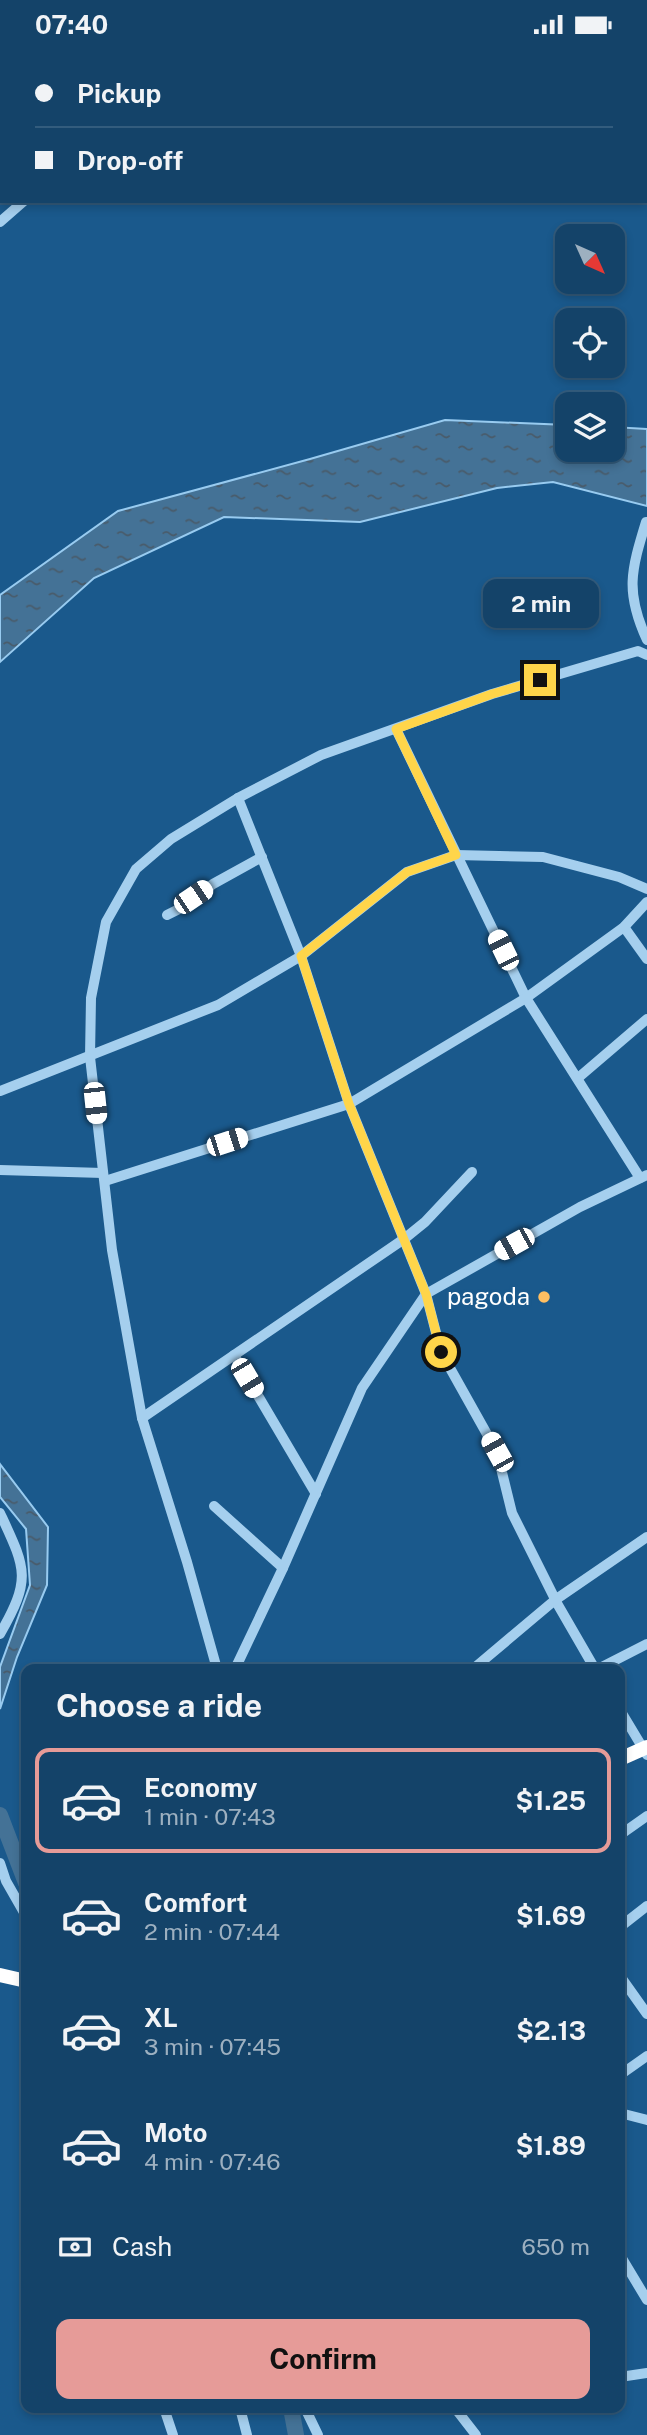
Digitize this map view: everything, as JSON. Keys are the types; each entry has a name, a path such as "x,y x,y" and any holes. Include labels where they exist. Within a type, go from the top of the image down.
{"highway":[{"path":"625,1757 646,1751"},
{"path":"0,1975 21,1980"}],"street":[{"path":"0,222 22,203"},
{"path":"646,522 633,565 631,587 637,618 647,640"},
{"path":"215,1664 187,1562 142,1418 112,1250 90,1057 91,998 106,922 136,869 171,839 239,798 321,755 492,694 638,651 647,655"},
{"path":"237,1664 362,1388 426,1294 580,1207 643,1176 526,998 396,729"},
{"path":"239,798 301,956 349,1104 426,1294 441,1352 497,1452 512,1513 555,1600 594,1664"},
{"path":"0,1091 218,1005 301,956 407,872 456,855 543,857 619,877 647,889"},
{"path":"167,915 183,907 213,884 262,857"},
{"path":"0,1170 104,1177 349,1104 526,998 624,927 647,902"},
{"path":"624,927 647,959"},
{"path":"578,1078 647,1019"},
{"path":"142,1418 404,1239 425,1222 472,1172"},
{"path":"233,1356 316,1494"},
{"path":"214,1506 283,1568"},
{"path":"0,1513 20,1555 22,1571 20,1593 0,1634"},
{"path":"479,1664 555,1600 647,1537"},
{"path":"607,1664 647,1644"},
{"path":"625,1718 646,1751"},
{"path":"625,1831 647,1816"},
{"path":"0,1863 6,1881 21,1907"},
{"path":"625,1923 647,1906"},
{"path":"625,1983 647,2014"},
{"path":"625,2071 647,2056"},
{"path":"625,2114 647,2120"},
{"path":"625,2263 647,2300"},
{"path":"625,2376 647,2373"},
{"path":"166,2413 173,2435"},
{"path":"241,2413 247,2435"},
{"path":"307,2413 318,2435"},
{"path":"459,2413 475,2435"}],"water":[{"path":"445,420 555,425 555,462 625,462 625,428 647,429 647,506 553,482 497,488 360,522 224,517 94,578 0,662 0,595 118,511"},
{"path":"0,1464 48,1527 47,1585 17,1657 0,1709 0,1667 30,1585 26,1529 0,1497"}],"waterway":[{"path":"0,1815 21,1870"},
{"path":"292,2413 296,2435"}],"place":[{"name":"pagoda","path":"544,1297"}],"route":[{"path":"441,1352 426,1294 349,1104 301,956 407,872 456,855 396,729 492,694 540,680"}]}
